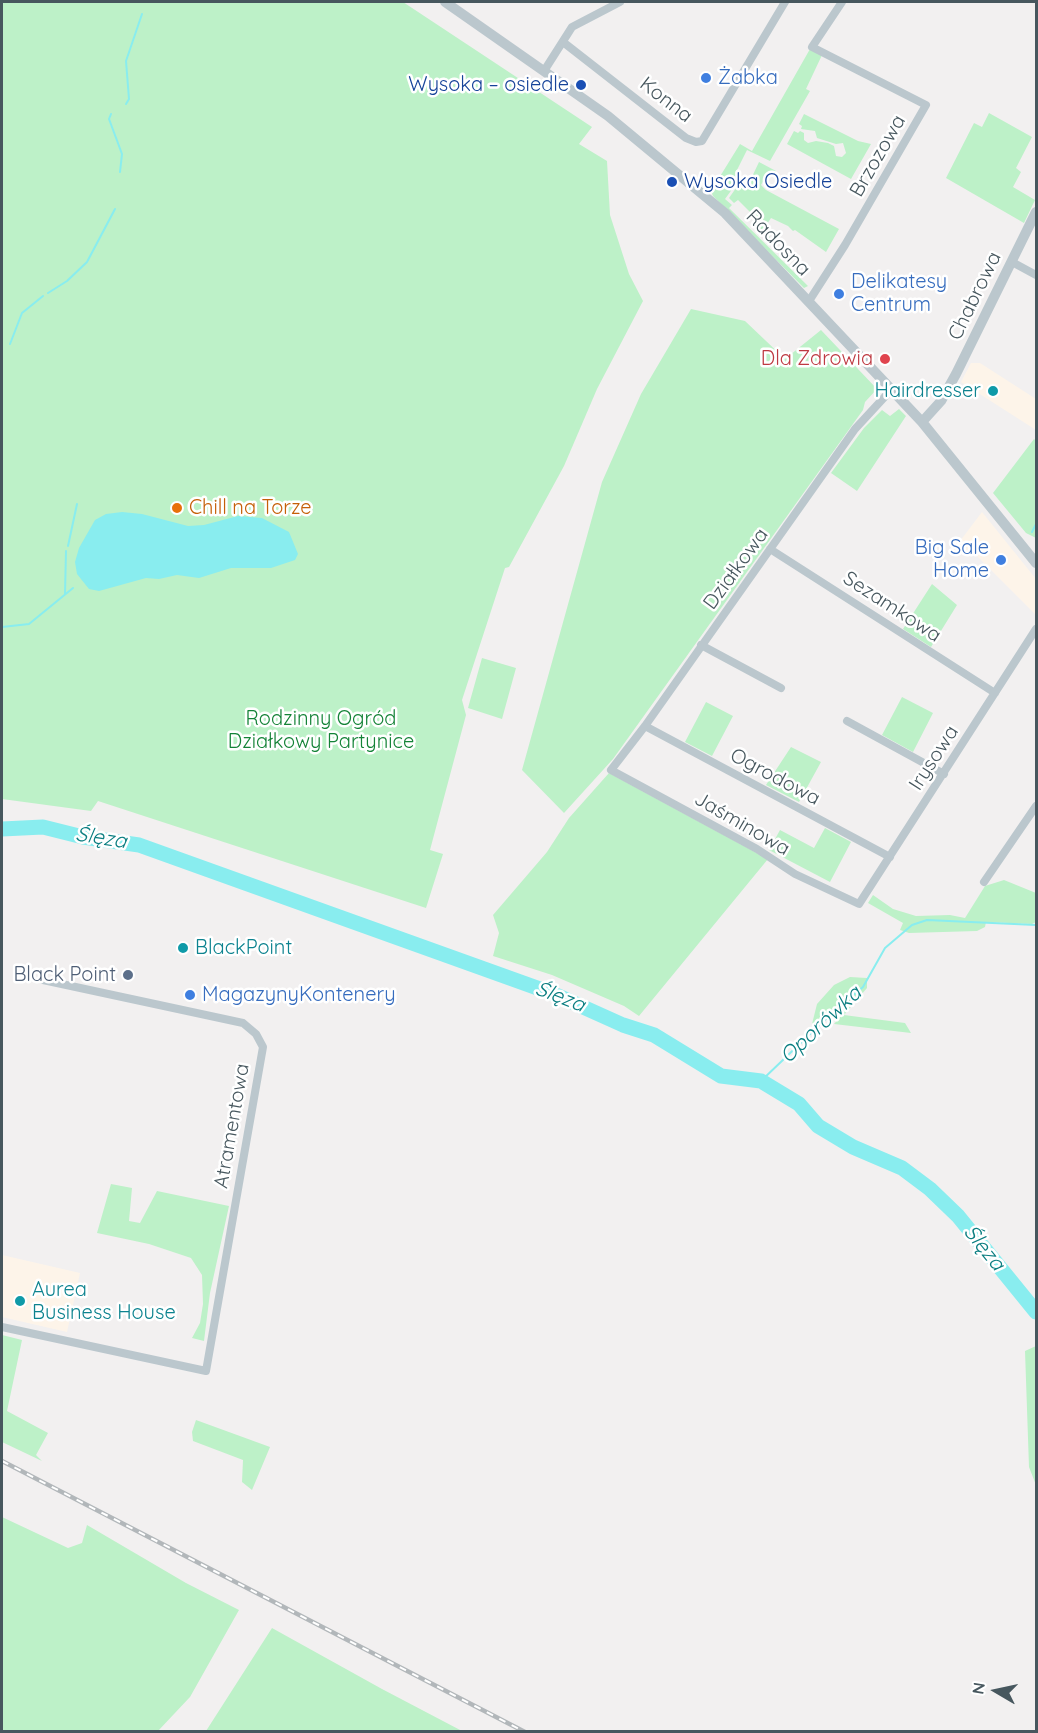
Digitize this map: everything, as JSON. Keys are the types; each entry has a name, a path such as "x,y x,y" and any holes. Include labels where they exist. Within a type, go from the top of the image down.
{"street":[{"name":"Radosna","path":"445,2 608,116 716,205 922,422 1036,562"},
{"path":"544,70 576,24 620,2"},
{"name":"Konna","path":"563,42 686,138 696,142 702,141 785,2"},
{"name":"Brzozowa","path":"809,301 845,245 926,105 812,47 842,2"},
{"name":"Chabrowa","path":"922,422 939,403 956,374 1036,212"},
{"path":"1012,262 1036,275"},
{"name":"Działkowa","path":"611,770 645,726 855,429 891,390"},
{"name":"Sezamkowa","path":"770,549 995,693"},
{"name":"Irysowa","path":"859,904 1036,628"},
{"path":"701,645 781,688"},
{"path":"847,721 944,774"},
{"name":"Ogrodowa","path":"645,726 890,857"},
{"name":"Jaśminowa","path":"611,770 756,849 795,874 859,904"},
{"path":"984,882 1036,806"},
{"name":"Atramentowa","path":"2,1328 206,1371 263,1047 256,1034 243,1023 43,980"}],"shaded area":[{"path":"971,363 980,363 1036,399 1036,430 961,382"},
{"name":"Big Sale Home","path":"982,512 1036,579 1036,615 971,550 966,553 957,545"},
{"path":"2,1255 80,1273 67,1332 2,1317"}],"green space":[{"name":"Rodzinny Ogród Działkowy Partynice","path":"2,2 403,2 592,127 579,144 607,161 610,215 629,274 643,301 597,389 564,466 509,567 505,568 462,700 466,715 430,850 443,854 426,908 98,801 91,811 2,799"},
{"path":"810,49 822,55 806,89 810,91 770,161 747,150 735,174 741,177 725,199 732,205 729,208 808,286 804,288 713,196 711,191 740,144 752,151"},
{"path":"989,113 1032,137 1016,168 1021,172 1013,187 1035,200 1024,223 946,178 974,123 982,127"},
{"path":"804,114 858,141 871,144 851,179 787,144 794,131 798,133 800,131 804,133 804,140 808,143 816,141 828,143 834,146 836,156 842,157 846,153 843,143 836,144 817,138 815,131 801,129 802,126 799,124"},
{"path":"759,162 776,171 775,174 769,171 761,185 766,190 839,229 826,252 795,230 771,218 762,232 769,236 771,240 769,242 755,228 760,222 738,200 734,203 729,198 743,178 750,181"},
{"path":"691,309 745,321 785,359 821,330 877,389 865,402 863,410 613,759 564,813 522,770 602,482 641,394"},
{"path":"899,409 906,416 857,491 831,473 864,428 882,410 890,416"},
{"path":"1034,439 1036,441 1036,538 1026,533 993,493"},
{"path":"932,584 957,605 931,647 903,629"},
{"path":"482,658 516,668 502,719 468,708"},
{"path":"902,697 933,713 913,752 882,735"},
{"path":"706,702 733,716 712,756 685,742"},
{"path":"791,747 821,762 799,802 766,785"},
{"path":"609,773 768,859 639,1016 624,1006 552,975 493,956 499,933 493,915 547,852 569,818"},
{"path":"825,828 851,842 830,882 769,850 780,830 814,848"},
{"path":"1004,880 1036,893 1036,922 1032,924 986,922 985,927 977,931 909,933 900,930 903,923 868,903 873,895 893,909 916,916 950,915 965,918 985,886"},
{"path":"850,977 867,978 867,988 844,1015 905,1023 911,1033 834,1024 842,1015 812,1024 817,1004 834,985"},
{"path":"111,1184 132,1188 129,1221 140,1223 157,1191 229,1206 210,1293 204,1341 192,1338 200,1323 203,1304 202,1275 191,1258 149,1244 97,1233"},
{"path":"2,1335 22,1340 7,1411 48,1433 36,1455 42,1461 2,1442"},
{"path":"1036,1346 1036,1485 1029,1467 1025,1351"},
{"path":"196,1420 270,1447 252,1490 242,1482 243,1460 193,1441 192,1432"},
{"path":"2,1517 68,1548 82,1543 87,1525 186,1583 239,1610 190,1697 158,1731 2,1731"},
{"path":"272,1628 382,1689 462,1731 206,1731"}],"water":[{"path":"122,512 142,514 188,526 204,525 238,516 262,518 289,532 298,554 295,560 271,568 231,568 199,578 177,575 159,579 146,578 99,591 89,589 77,574 75,562 79,548 95,520 106,514"}],"waterway":[{"path":"126,104 129,99 126,61 142,14"},
{"path":"111,114 109,119 122,154 120,172"},
{"path":"48,293 67,281 87,262 115,209"},
{"path":"10,344 22,313 43,296"},
{"path":"68,546 77,504"},
{"path":"1032,532 1036,524"},
{"path":"65,594 66,551"},
{"path":"2,627 29,624 73,588"},
{"name":"Ślęza","path":"2,829 43,827 83,837 139,845 554,994 623,1025 654,1035 721,1076 761,1081 799,1104 818,1126 853,1147 902,1168 930,1189 958,1216 1036,1312"},
{"name":"Oporówka","path":"761,1081 834,1011 863,987 885,948 912,925 927,920 1036,925"}],"railway":[{"path":"2,1461 525,1732"}],"place":[{"name":"Żabka","path":"706,78"},
{"name":"Wysoka – osiedle","path":"581,85"},
{"name":"Wysoka Osiedle","path":"672,182"},
{"name":"Delikatesy Centrum","path":"839,294"},
{"name":"Dla Zdrowia","path":"885,359"},
{"name":"Hairdresser","path":"993,391"},
{"name":"Chill na Torze","path":"177,508"},
{"name":"Big Sale Home","path":"1001,560"},
{"name":"BlackPoint","path":"183,948"},
{"name":"Black Point","path":"128,975"},
{"name":"MagazynyKontenery","path":"190,995"},
{"name":"Aurea Business House","path":"20,1301"}]}
